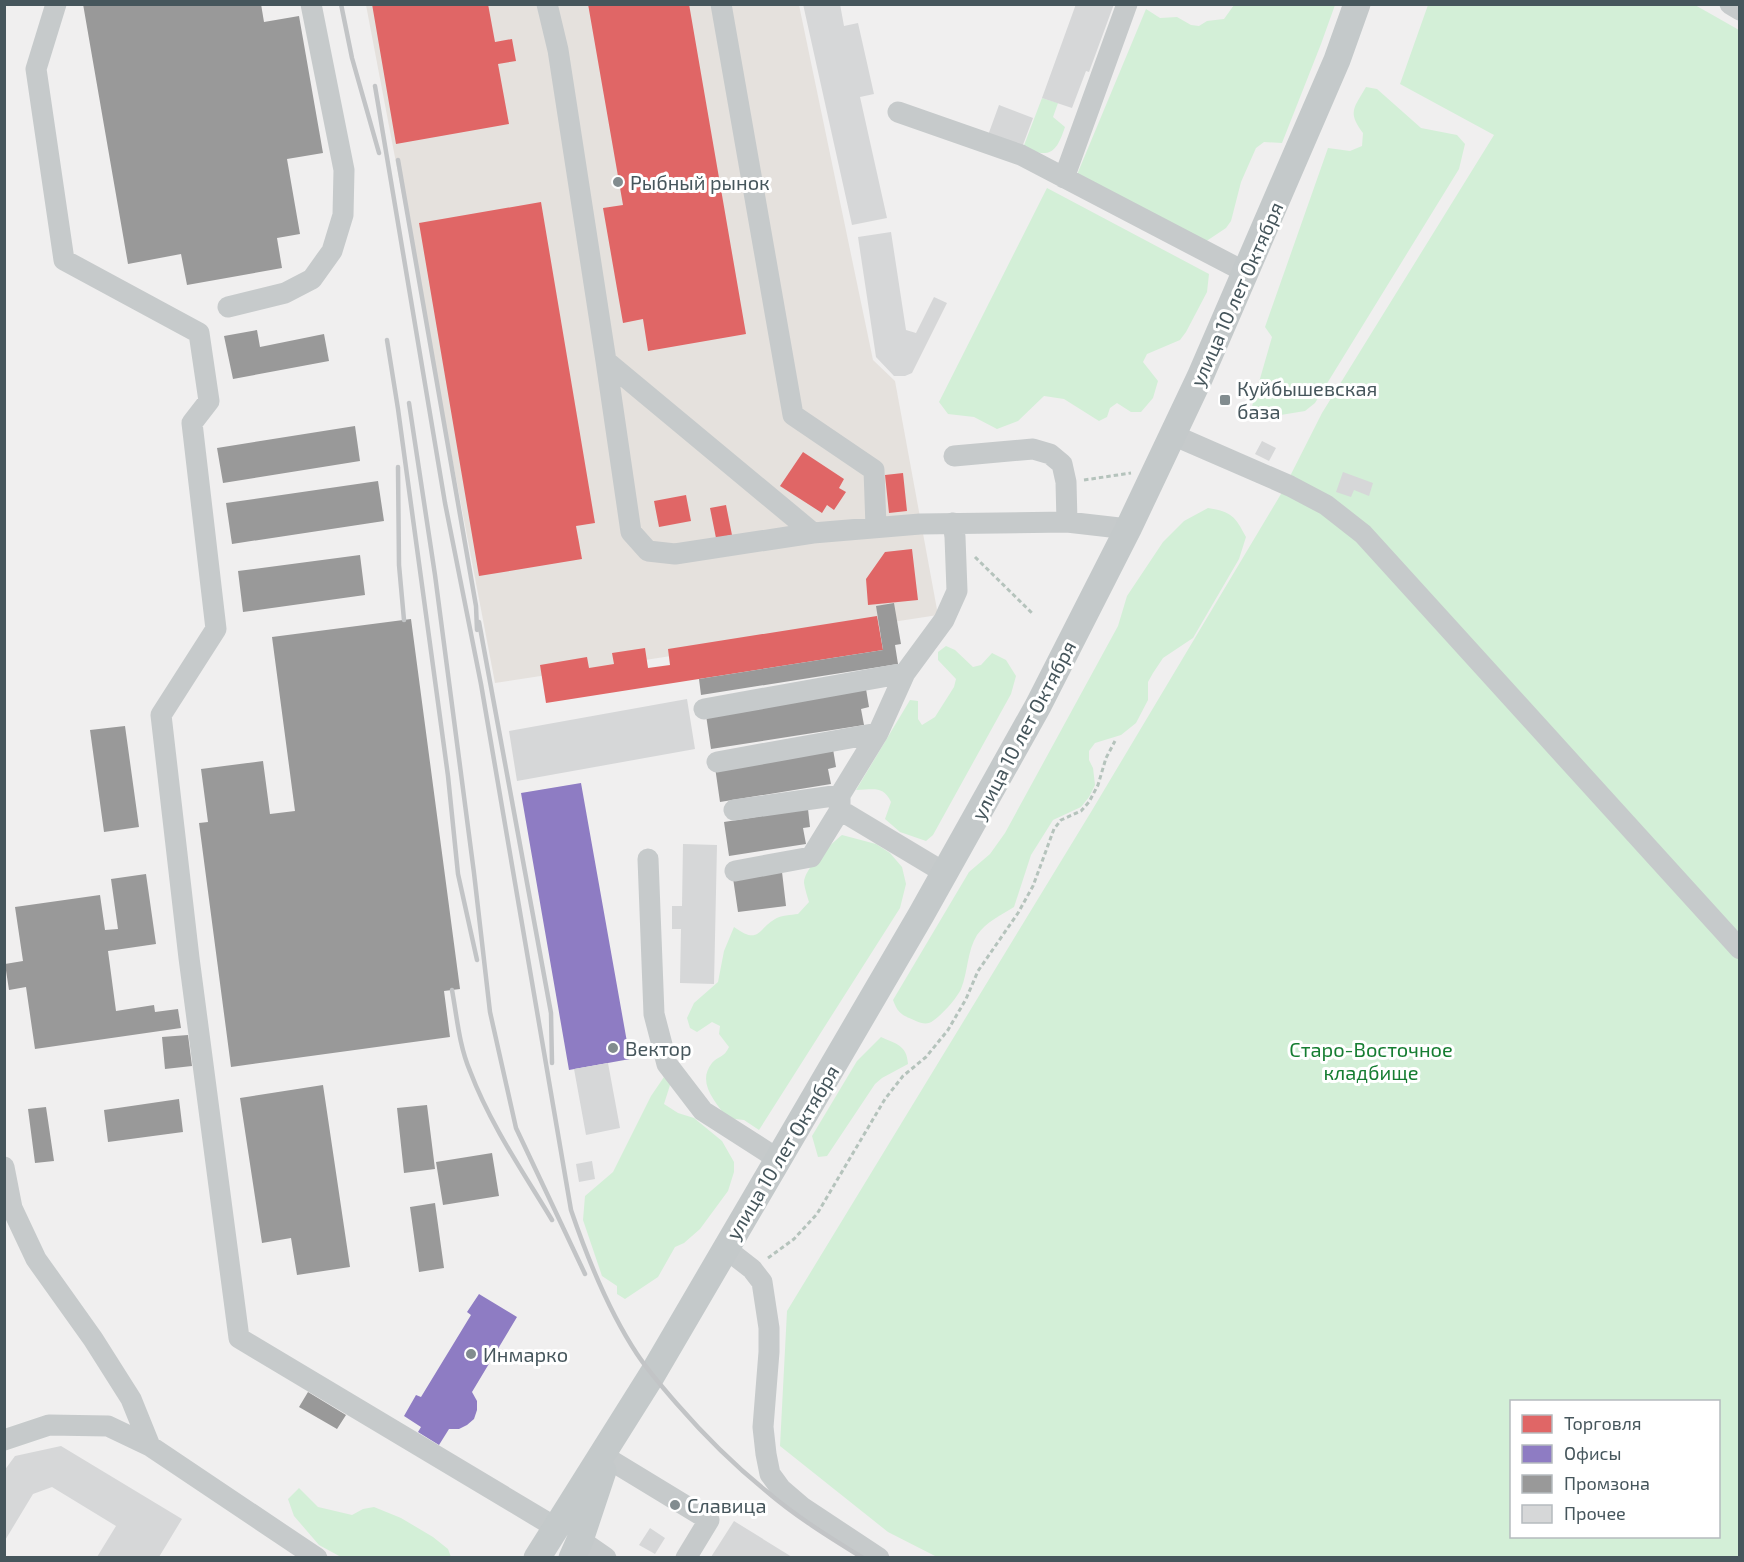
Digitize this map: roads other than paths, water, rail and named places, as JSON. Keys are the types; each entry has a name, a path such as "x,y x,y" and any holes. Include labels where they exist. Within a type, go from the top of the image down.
{"main road":[{"name":"улица 10 лет Октября","path":"537,1557 652,1375 945,873 1038,706 1173,435 1337,60 1357,4"},
{"name":"улица 10 лет Октября","path":"576,1549 607,1458 622,1422"}],"street":[{"path":"56,4 36,69 64,260 199,333 209,401 192,423 216,629 160,715 239,1338 555,1527"},
{"path":"228,307 285,294 312,279 332,251 343,215 345,170 311,4"},
{"path":"547,4 558,50 631,532 648,551 675,554 813,533 920,524 954,530 1067,522 1128,529"},
{"path":"721,4 793,415 874,470 876,527"},
{"path":"1064,178 1127,4"},
{"path":"1730,4 1740,10"},
{"path":"898,112 1021,155 1245,272"},
{"path":"606,361 813,533"},
{"path":"1173,435 1290,486 1326,505 1363,534 1740,949"},
{"path":"954,456 1034,449 1050,454 1062,464 1066,482 1067,522"},
{"path":"735,871 811,857 878,733 904,673 944,621 957,591 954,530"},
{"path":"704,709 904,673"},
{"path":"717,762 878,733"},
{"path":"734,810 840,802 945,873"},
{"path":"648,859 654,1014 667,1064 703,1111 778,1159"},
{"path":"4,1167 12,1208 36,1259 131,1399 150,1446"},
{"path":"725,1248 752,1269 762,1282 768,1328 769,1352 764,1427 770,1474 781,1489 802,1507 879,1557"},
{"path":"4,1440 49,1425 108,1426 150,1446 308,1555"},
{"path":"607,1458 709,1520 686,1557"},
{"path":"576,1549 606,1557"}],"railway":[{"path":"341,4 352,58 379,153"},
{"path":"375,86 445,503 481,684 571,1210 592,1266 617,1320 637,1354 661,1386 730,1460 776,1500 863,1558"},
{"path":"398,160 476,606 477,630"},
{"path":"387,340 448,776 458,874 477,960"},
{"path":"409,403 435,575 490,1012 516,1128 585,1274"},
{"path":"398,467 399,565 404,620"},
{"path":"479,622 551,1013 552,1063"},
{"path":"452,990 463,1051 478,1091 508,1147 552,1220"}],"place":[{"name":"Рыбный рынок","path":"618,182"},
{"name":"Куйбышевская база","path":"1225,400"},
{"name":"Вектор","path":"613,1048"},
{"name":"Инмарко","path":"471,1354"},
{"name":"Славица","path":"675,1505"}],"park label":[{"name":"Старо-Восточное кладбище","path":"1371,1060"}]}
